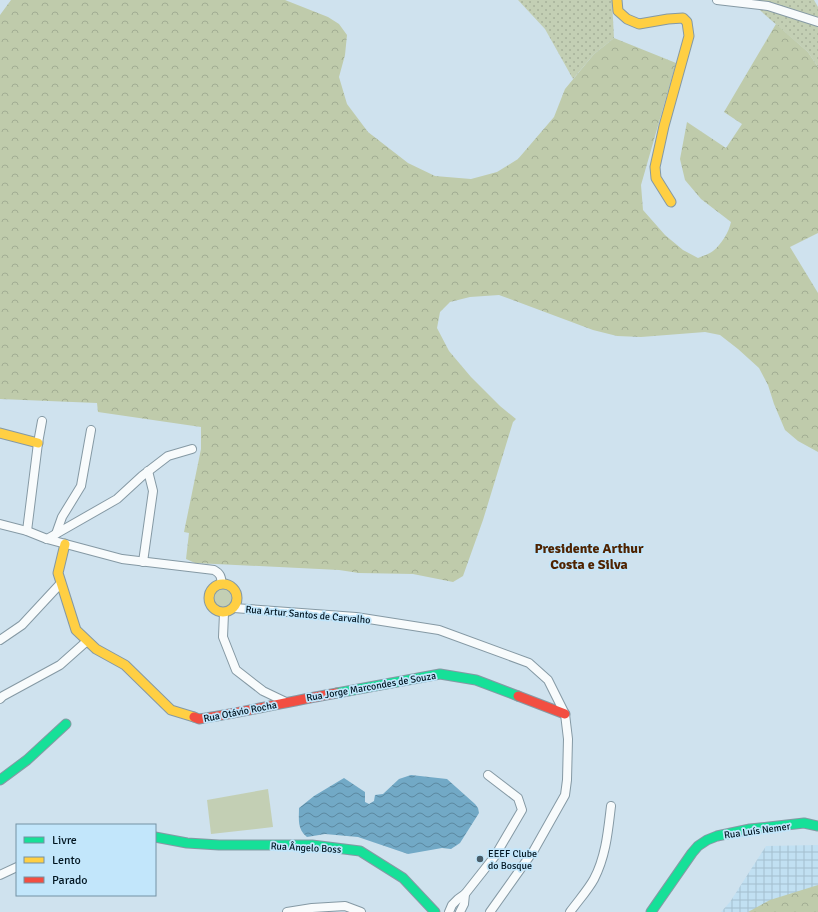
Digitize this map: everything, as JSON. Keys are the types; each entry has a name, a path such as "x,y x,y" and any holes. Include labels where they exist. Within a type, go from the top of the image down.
{"street":[{"path":"618,0 618,11 627,19 639,24 683,18 687,22 689,36 686,50 664,126 655,167 656,178 671,202"},
{"path":"717,0 768,6 818,22"},
{"path":"27,531 42,421"},
{"path":"56,534 62,517 81,486 92,430"},
{"path":"0,433 38,443"},
{"path":"47,539 118,499 148,471 168,456 192,449"},
{"path":"143,562 154,491 148,471"},
{"path":"0,524 27,531 47,539 122,559 214,570 219,572 222,584"},
{"name":"Rua Otávio Rocha","path":"65,544 58,573 76,630 96,649 125,665 171,710 199,719 233,714 286,702"},
{"path":"0,640 22,625 61,583"},
{"path":"222,584 228,584 232,587 238,596 234,608 224,612 215,610 209,601 212,589 222,584"},
{"name":"Rua Artur Santos de Carvalho","path":"234,608 356,617 439,630 529,663 548,680 565,714"},
{"path":"224,612 223,637 236,670 263,691 286,702"},
{"path":"0,699 60,665 87,641"},
{"name":"Rua Jorge Marcondes de Souza","path":"286,702 440,674 476,680 565,714"},
{"path":"490,912 534,850 565,795 568,739 565,714"},
{"path":"0,780 27,760 66,724"},
{"path":"449,912 452,905 465,894 495,856 522,810 518,798 488,775"},
{"path":"570,912 594,879 606,845 611,806"},
{"name":"Rua Luís Nemer","path":"651,912 683,864 698,846 707,840 717,836 750,829 804,823 818,826"},
{"name":"Rua Ângelo Boss","path":"156,837 187,843 219,845 312,845 360,851 403,878 435,912"},
{"path":"0,875 16,867"},
{"path":"460,912 464,904 465,894"},
{"path":"287,912 312,908 345,906 361,912"}],"shaded area":[{"path":"818,845 818,912 721,912 730,902 766,846"}],"green space":[{"path":"11,0 285,0 328,17 339,24 347,35 345,55 339,77 347,104 368,132 408,163 435,176 471,179 497,172 518,159 554,117 565,89 594,54 614,38 676,63 641,185 643,210 665,235 683,250 698,258 711,252 722,242 727,234 731,222 701,199 685,180 680,159 687,122 726,148 742,124 724,112 776,24 808,52 818,67 818,233 790,247 818,293 818,452 798,441 785,430 768,385 759,368 720,335 705,332 641,337 617,336 593,330 499,295 470,297 450,302 440,312 437,328 449,351 471,377 500,406 516,419 513,422 483,520 463,576 453,582 413,574 359,573 339,570 195,563 186,559 189,533 184,532 201,449 201,427 98,412 97,403 0,399 0,15"},
{"path":"518,0 612,0 614,38 594,54 573,79 545,29"},
{"path":"748,0 814,0 818,7 818,67 808,52"},
{"path":"223,588 230,591 233,598 230,605 223,608 216,605 213,598 216,591"},
{"path":"268,789 273,827 211,834 207,800"},
{"path":"818,885 818,912 748,912 770,900"}],"water":[{"path":"411,775 447,779 478,808 479,813 460,843 451,849 442,848 408,854 358,837 325,834 307,837 300,827 299,808 314,796 344,778 365,792 365,802 369,804 374,801 375,795 383,794 399,779"}],"traffic: fast":[{"path":"337,693 440,674 476,680 518,696"},
{"path":"0,780 27,760 66,724"},
{"path":"651,912 692,853 698,846 707,840 717,836 750,829 804,823 818,826"},
{"path":"156,837 187,843 219,845 312,845 360,851 403,878 435,912"}],"traffic: slow":[{"path":"617,0 618,11 627,19 639,24 683,18 687,22 689,36 664,126 655,167 656,178 671,202"},
{"path":"0,433 38,443"},
{"path":"65,544 58,573 76,630 96,649 125,665 171,710 194,717"},
{"path":"223,584 233,588 237,598 233,608 223,612 213,608 209,598 213,588 223,584"}],"traffic: jam":[{"path":"194,717 199,719 337,693"},
{"path":"518,696 565,714"}],"place":[{"name":"EEEF Clube do Bosque","path":"480,859"}],"district":[{"name":"Presidente Arthur Costa e Silva","path":"589,556"}]}
